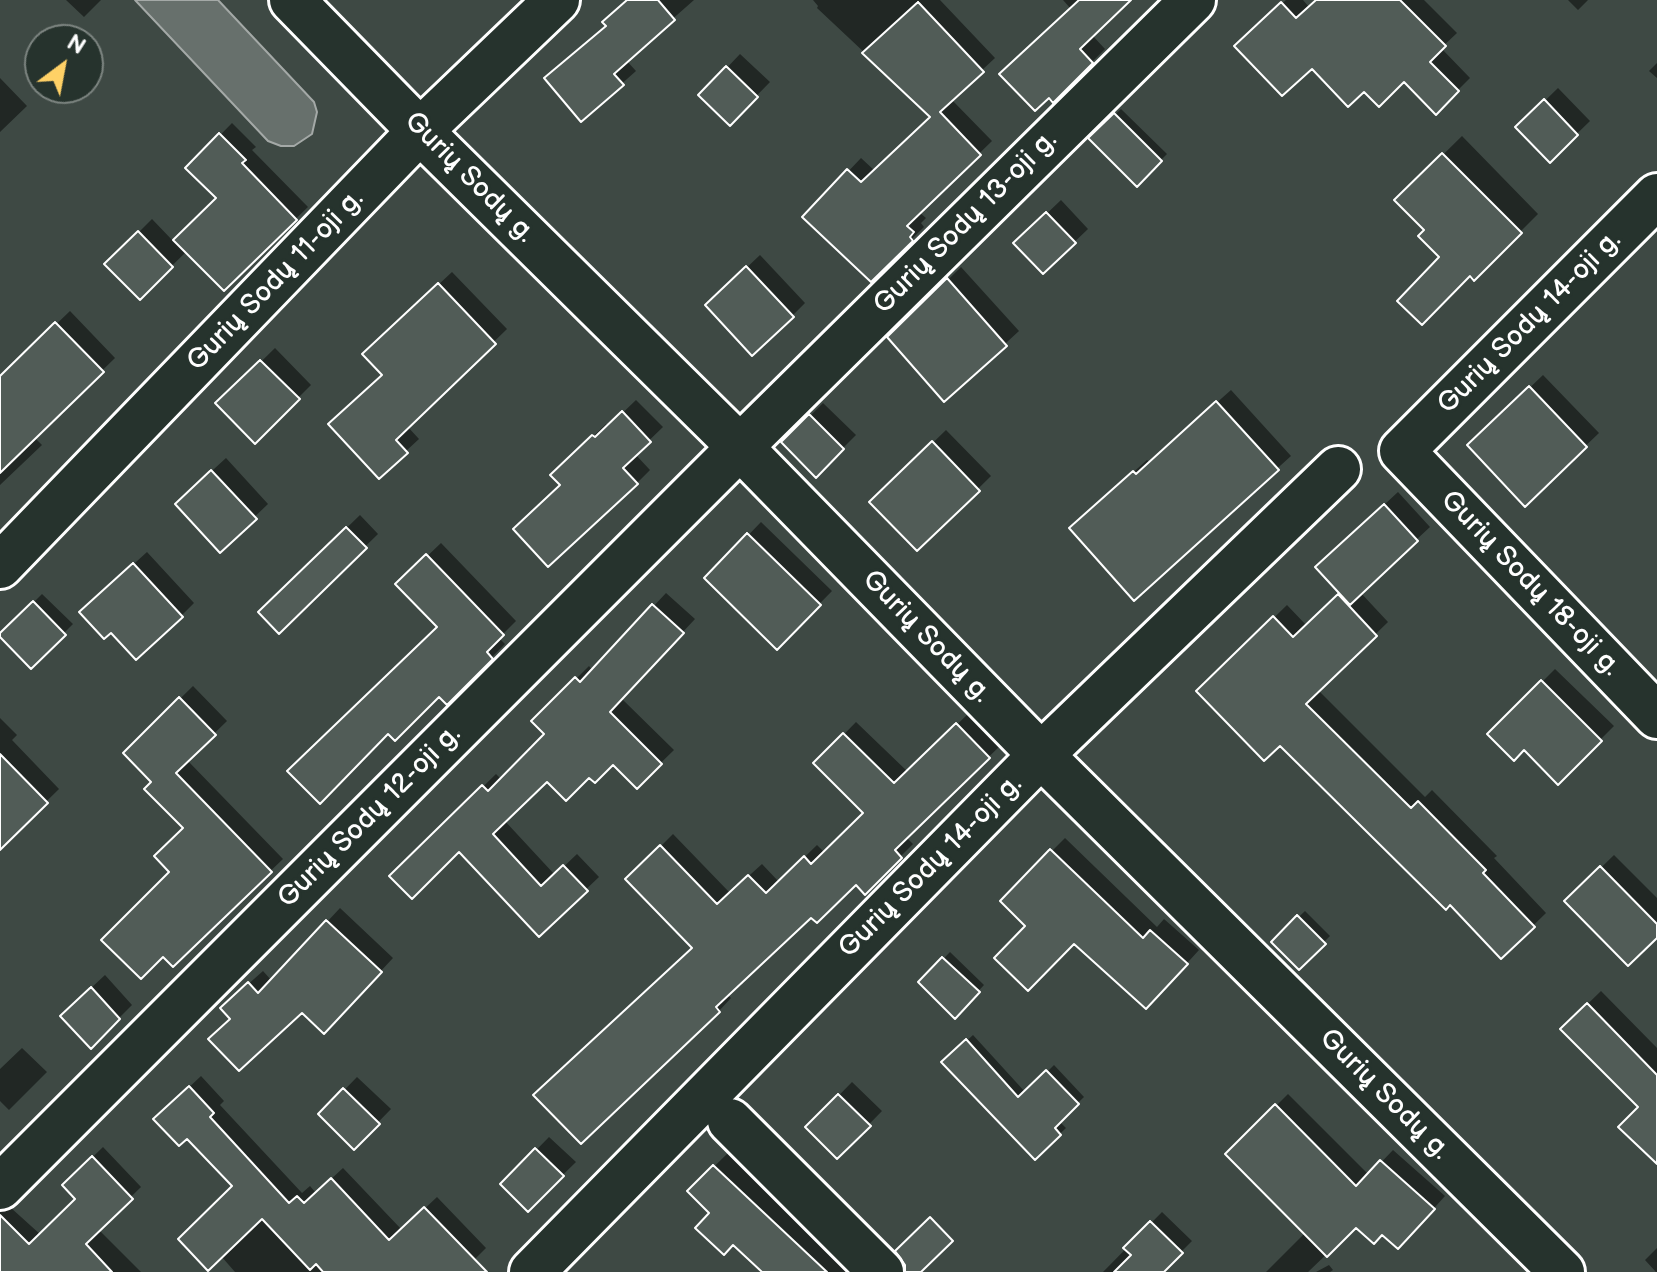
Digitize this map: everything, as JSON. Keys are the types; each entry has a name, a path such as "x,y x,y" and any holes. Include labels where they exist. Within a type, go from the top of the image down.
{"street":[{"name":"Gurių Sodų g.","path":"292,0 740,447 1041,755 1562,1272"},
{"name":"Gurių Sodų 11-oji g.","path":"0,566 420,131 557,0"},
{"name":"Gurių Sodų 13-oji g.","path":"740,447 1193,0"},
{"name":"Gurių Sodų 14-oji g.","path":"1402,451 1657,196"},
{"name":"Gurių Sodų 12-oji g.","path":"0,1187 740,447"},
{"name":"Gurių Sodų 18-oji g.","path":"1402,451 1657,716"},
{"name":"Gurių Sodų 14-oji g.","path":"532,1272 1041,755 1338,469"},
{"path":"730,1121 881,1272"}],"shaded area":[{"path":"0,0 1657,0 1657,1272 0,1272"},
{"path":"135,0 218,0 314,102 317,112 312,134 294,146 281,146 268,141"}],"building":[{"path":"627,0 658,0 675,20 614,74 624,85 581,122 544,78 606,26 602,22"},
{"path":"1079,0 1131,0 1080,49 1093,63 1053,103 1049,98 1035,111 999,74"},
{"path":"1316,0 1400,0 1446,46 1430,62 1459,91 1436,115 1404,82 1379,107 1364,92 1348,107 1312,69 1282,96 1234,46 1281,2 1296,18"},
{"path":"918,2 984,72 940,112 981,155 907,226 914,232 910,237 913,241 871,282 802,217 847,169 861,182 930,117 862,53"},
{"path":"726,66 758,97 730,126 698,95"},
{"path":"1544,99 1578,135 1550,163 1515,127"},
{"path":"1114,113 1162,161 1137,187 1088,138"},
{"path":"219,133 246,160 242,163 297,220 224,291 173,240 216,198 185,168"},
{"path":"1442,153 1522,233 1474,281 1470,276 1422,325 1397,301 1439,257 1418,236 1424,230 1394,200"},
{"path":"1046,212 1076,243 1043,274 1013,243"},
{"path":"138,231 173,267 140,300 104,264"},
{"path":"746,266 794,317 752,356 705,305"},
{"path":"947,278 1007,346 944,402 887,337"},
{"path":"438,283 496,344 396,440 408,453 379,479 328,424 382,375 362,354"},
{"path":"55,322 104,372 0,473 0,376"},
{"path":"260,360 300,399 255,444 215,403"},
{"path":"1529,386 1587,447 1525,507 1467,445"},
{"path":"1216,401 1279,470 1134,601 1069,528 1133,471 1136,474"},
{"path":"622,411 651,442 623,468 638,484 548,567 513,529 560,485 550,475"},
{"path":"809,414 844,449 816,478 781,442"},
{"path":"932,441 980,491 917,551 869,502"},
{"path":"211,470 257,519 220,553 175,504"},
{"path":"1384,504 1418,541 1350,605 1315,567"},
{"path":"346,527 367,548 279,634 258,612"},
{"path":"747,533 821,605 777,650 704,578"},
{"path":"426,554 504,635 487,652 493,659 447,705 439,697 395,741 388,734 320,804 287,771 437,627 395,584"},
{"path":"133,563 183,617 136,660 111,633 104,639 79,612"},
{"path":"1338,594 1377,636 1306,704 1411,808 1418,801 1486,870 1483,873 1535,927 1501,959 1450,905 1446,910 1280,746 1264,761 1196,691 1273,616 1293,637"},
{"path":"33,601 66,635 31,669 0,637 0,633"},
{"path":"652,604 684,633 610,712 662,764 637,789 613,765 595,783 589,778 566,801 547,782 493,834 541,886 563,865 588,891 539,937 459,852 412,899 389,876 482,785 488,791 544,734 531,721 575,677 580,682"},
{"path":"1541,680 1602,741 1558,785 1524,750 1514,761 1487,734"},
{"path":"179,697 216,735 176,773 272,872 173,967 163,957 141,979 101,940 169,872 154,856 183,828 144,789 151,782 123,753"},
{"path":"956,723 990,758 895,850 902,858 865,895 856,885 817,923 811,918 716,1007 720,1012 581,1144 533,1095 692,948 625,879 660,845 717,904 748,875 766,893 804,856 811,864 863,813 813,763 843,733 894,783"},
{"path":"0,754 48,803 0,850"},
{"path":"1050,849 1143,938 1150,930 1188,964 1146,1009 1074,944 1028,991 994,958 1025,926 1000,901"},
{"path":"1600,866 1657,924 1657,938 1628,966 1564,901"},
{"path":"1297,915 1326,944 1299,970 1271,942"},
{"path":"326,920 382,972 324,1034 302,1013 239,1071 208,1039 230,1019 220,1008 248,982 258,993"},
{"path":"942,957 980,992 955,1019 918,982"},
{"path":"91,987 120,1019 91,1049 60,1016"},
{"path":"1587,1003 1657,1075 1657,1164 1618,1127 1638,1107 1560,1029"},
{"path":"966,1039 1018,1097 1046,1070 1079,1104 1055,1128 1061,1135 1035,1160 941,1062"},
{"path":"189,1086 214,1113 210,1117 289,1203 297,1196 304,1203 331,1178 389,1240 424,1207 487,1272 323,1272 316,1264 310,1270 262,1219 208,1271 178,1239 232,1186 187,1139 179,1146 153,1119"},
{"path":"343,1088 380,1124 354,1150 318,1114"},
{"path":"838,1094 871,1126 837,1159 805,1127"},
{"path":"1275,1104 1356,1186 1380,1160 1435,1209 1398,1249 1382,1235 1374,1244 1356,1228 1327,1257 1225,1154"},
{"path":"535,1148 564,1176 528,1212 500,1184"},
{"path":"92,1156 133,1199 86,1244 112,1272 0,1272 0,1215 29,1244 75,1199 62,1185"},
{"path":"713,1165 827,1272 762,1272 733,1245 724,1255 695,1228 709,1213 687,1191"},
{"path":"930,1217 953,1241 921,1272 905,1272 905,1265 895,1251"},
{"path":"1150,1221 1183,1253 1164,1272 1114,1272 1131,1255 1123,1248"}]}
